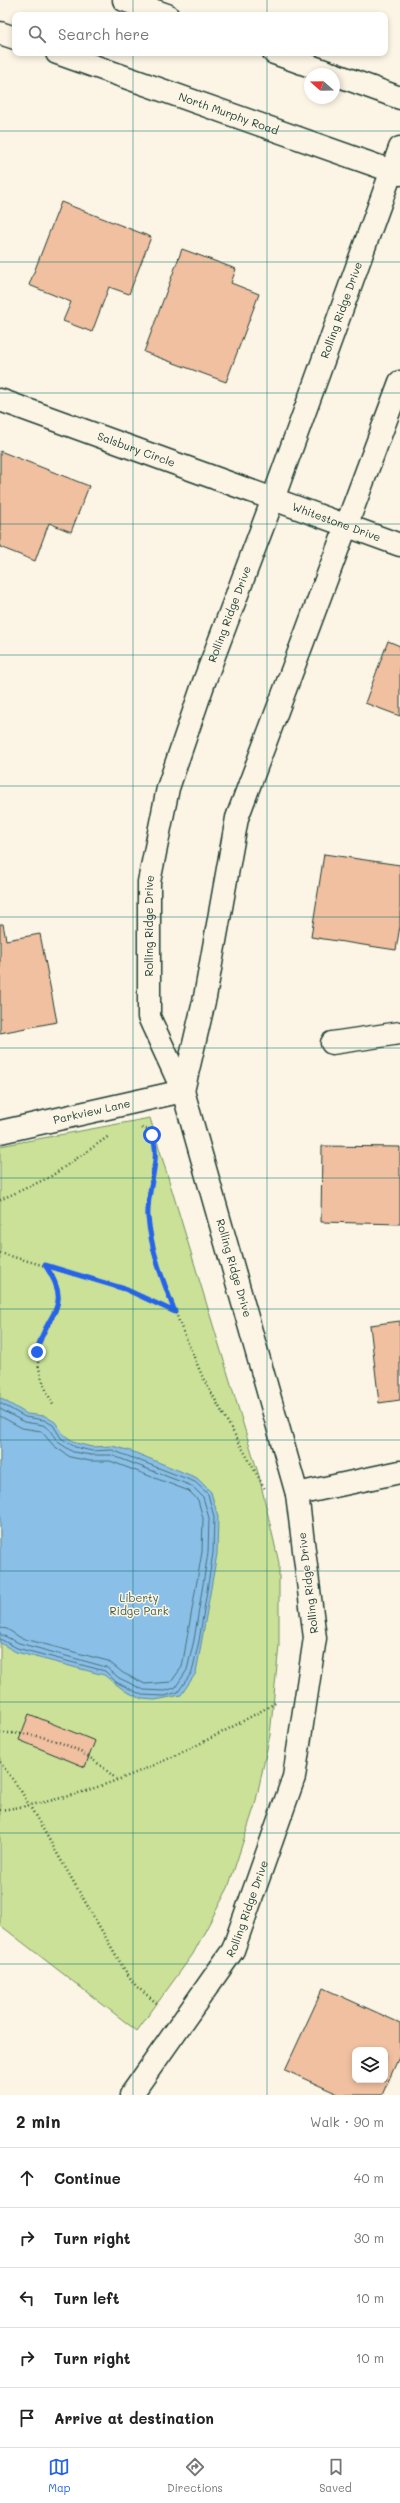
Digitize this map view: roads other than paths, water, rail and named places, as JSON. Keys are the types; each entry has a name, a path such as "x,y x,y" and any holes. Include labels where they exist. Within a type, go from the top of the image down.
{"street":[{"path":"124,0 158,12"},
{"path":"0,33 12,37"},
{"name":"North Murphy Road","path":"66,56 396,172"},
{"path":"282,56 316,68"},
{"path":"340,77 400,98"},
{"name":"Rolling Ridge Drive","path":"131,2095 233,1950 294,1777 315,1638 297,1494 183,1091 149,1017 148,882 168,788 204,682 396,172 400,148"},
{"name":"Rolling Ridge Drive","path":"183,1091 205,997 237,818 400,382"},
{"name":"Salsbury Circle","path":"0,400 273,499"},
{"name":"Whitestone Drive","path":"273,499 400,545"},
{"path":"332,1043 400,1034"},
{"name":"Parkview Lane","path":"0,1132 183,1091"},
{"path":"297,1494 400,1472"}],"water":[{"path":"0,1398 27,1414 45,1416 55,1422 64,1435 76,1443 92,1447 112,1446 131,1451 197,1478 211,1492 218,1517 217,1554 196,1673 181,1695 155,1700 142,1699 125,1691 104,1675 16,1652 0,1643"}],"park label":[{"name":"Liberty Ridge Park","path":"139,1604"}]}
